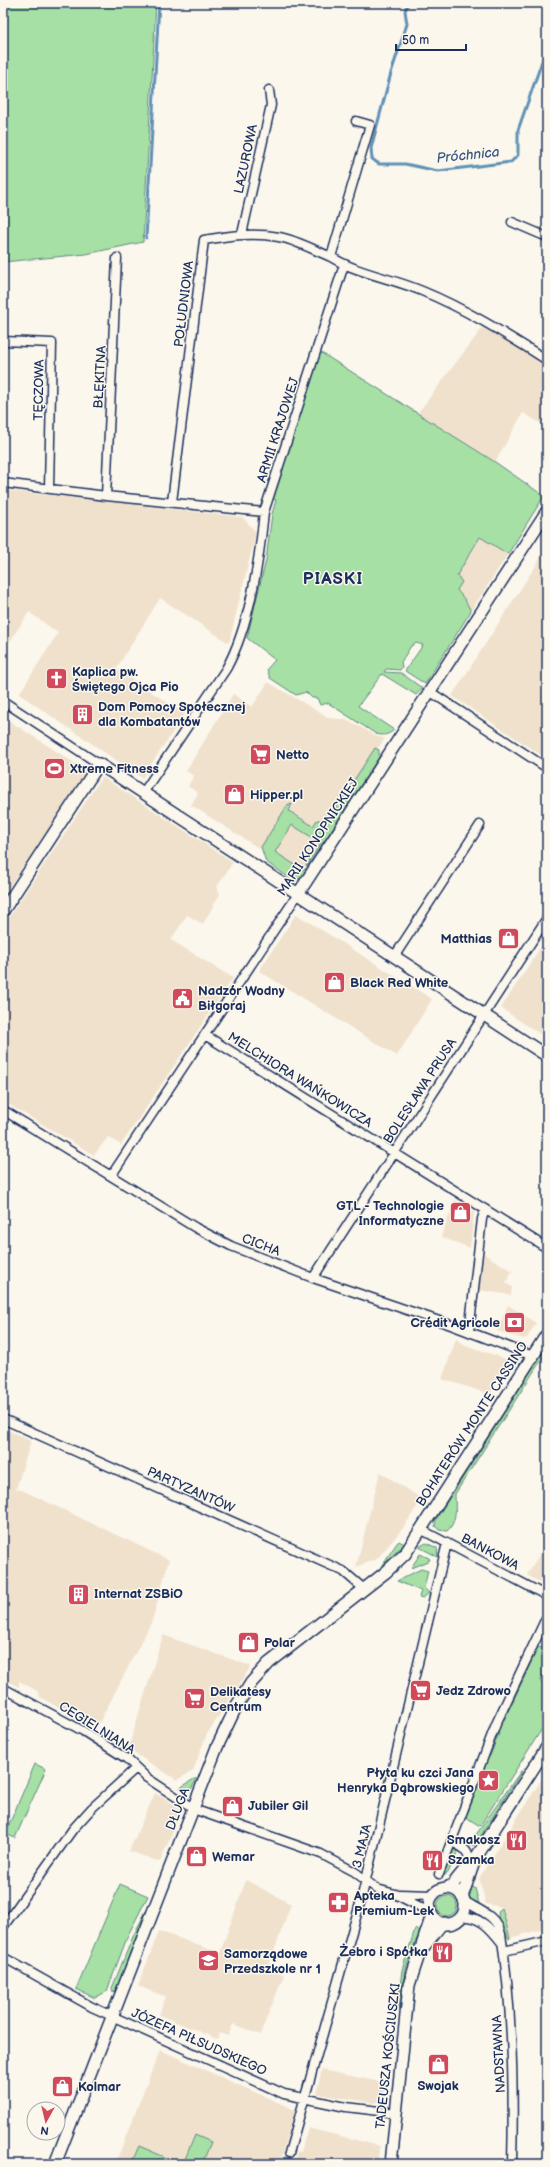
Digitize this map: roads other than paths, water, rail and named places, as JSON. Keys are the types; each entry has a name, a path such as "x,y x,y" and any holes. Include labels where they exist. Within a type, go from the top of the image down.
{"street":[{"name":"LAZUROWA","path":"242,234 270,105 269,90"},
{"path":"356,121 370,124 331,257 344,265 422,291 464,311 547,360"},
{"path":"512,222 547,237"},
{"name":"POŁUDNIOWA","path":"172,502 204,240 242,234 280,237 331,257"},
{"name":"BŁĘKITNA","path":"106,496 117,258"},
{"name":"ARMII KRAJOWEJ","path":"143,793 226,669 236,651 255,575 264,512 344,265"},
{"name":"TĘCZOWA","path":"3,341 52,343 49,488"},
{"path":"3,483 106,496 264,512"},
{"name":"MARII KONOPNICKIEJ","path":"111,1176 298,894 547,511"},
{"path":"429,691 547,768"},
{"path":"3,701 547,1056"},
{"path":"4,907 98,764"},
{"path":"394,957 480,825"},
{"name":"BOLESŁAWA PRUSA","path":"314,1278 547,918"},
{"name":"MELCHIORA WAŃKOWICZA","path":"205,1035 547,1248"},
{"name":"CICHA","path":"3,1110 111,1176 231,1246 314,1278 533,1356"},
{"path":"469,1332 473,1282 482,1218 485,1209"},
{"name":"BOHATERÓW MONTE CASSINO","path":"422,1530 547,1334"},
{"name":"PARTYZANTÓW","path":"3,1419 343,1571 364,1589"},
{"name":"BANKOWA","path":"422,1530 547,1596"},
{"name":"DŁUGA","path":"55,2164 225,1727 237,1705 251,1683 278,1656 399,1561 422,1530"},
{"name":"3 MAJA","path":"289,2152 306,2100 366,1880 447,1543"},
{"path":"439,1874 496,1724 547,1616"},
{"name":"CEGIELNIANA","path":"3,1688 83,1731 127,1760 136,1768 194,1808 321,1854 355,1872 377,1889 394,1894"},
{"path":"431,1913 430,1903 433,1895 453,1884 471,1861 546,1750"},
{"path":"3,1927 73,1829 92,1808 136,1768"},
{"path":"394,1894 431,1913 436,1920 445,1923 455,1922 460,1917 465,1907 463,1899 471,1861 466,1850 451,1842"},
{"path":"447,1888 455,1890 463,1899"},
{"path":"394,1894 433,1895"},
{"name":"NADSTAWNA","path":"463,1899 487,1914 495,1921 501,1931 512,2090 512,2164"},
{"name":"TADEUSZA KOŚCIUSZKI","path":"391,2164 409,1985 431,1913"},
{"path":"460,1917 467,1916 481,1921 492,1930 503,1947 547,1941"},
{"name":"TADEUSZA KOŚCIUSZKI","path":"419,1953 440,1926 445,1923"},
{"name":"JÓZEFA PIŁSUDSKIEGO","path":"3,1957 113,2017 277,2091 306,2100 358,2109 397,2113"}],"waterway":[{"path":"146,238 159,3"},
{"name":"Próchnica","path":"408,3 405,11 407,24 391,73 371,148 372,159 379,164 405,164 438,171 511,162 518,155 518,130 547,47"}],"tunnel":[{"path":"286,2164 289,2153"}],"place":[{"name":"Kaplica pw. Świętego Ojca Pio","path":"57,679"},
{"name":"Dom Pomocy Społecznej dla Kombatantów","path":"83,714"},
{"name":"Netto","path":"260,755"},
{"name":"Xtreme Fitness","path":"55,769"},
{"name":"Hipper.pl","path":"234,795"},
{"name":"Matthias","path":"508,939"},
{"name":"Black Red White","path":"335,983"},
{"name":"Nadzór Wodny Biłgoraj","path":"183,998"},
{"name":"GTL - Technologie Informatyczne","path":"460,1213"},
{"name":"Crédit Agricole","path":"515,1323"},
{"name":"Internat ZSBiO","path":"78,1594"},
{"name":"Polar","path":"249,1643"},
{"name":"Jedz Zdrowo","path":"421,1691"},
{"name":"Delikatesy Centrum","path":"194,1699"},
{"name":"Płyta ku czci Jana Henryka Dąbrowskiego","path":"489,1780"},
{"name":"Jubiler Gil","path":"233,1806"},
{"name":"Smakosz","path":"516,1840"},
{"name":"Wemar","path":"197,1857"},
{"name":"Szamka","path":"433,1860"},
{"name":"Apteka Premium-Lek","path":"338,1903"},
{"name":"Żebro i Spółka","path":"443,1952"},
{"name":"Samorządowe Przedszkole nr 1","path":"209,1961"},
{"name":"Swojak","path":"438,2064"},
{"name":"Kolmar","path":"63,2087"}],"district":[{"name":"PIASKI","path":"333,579"}]}
